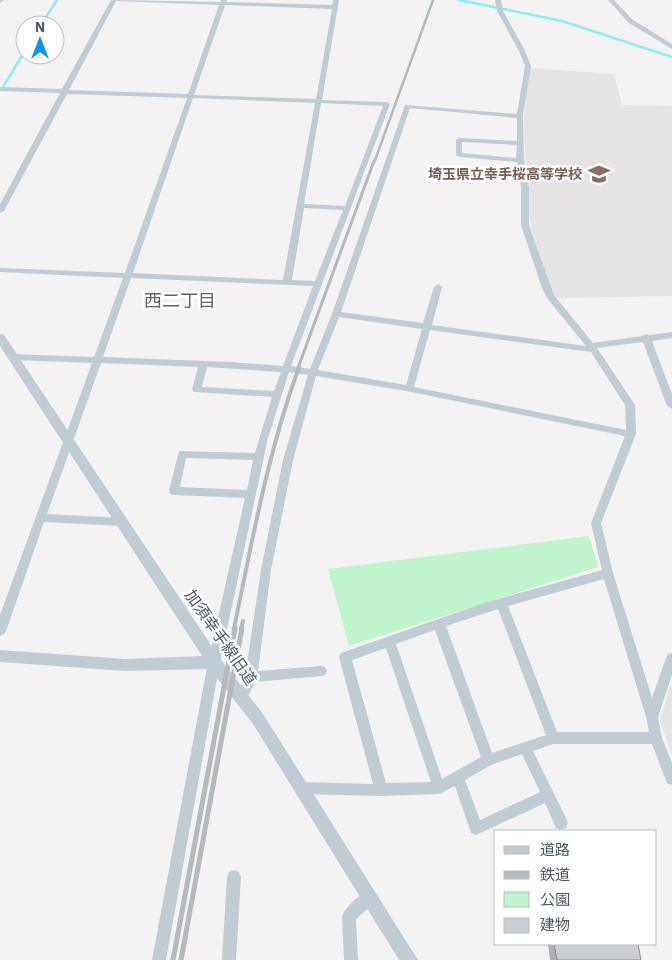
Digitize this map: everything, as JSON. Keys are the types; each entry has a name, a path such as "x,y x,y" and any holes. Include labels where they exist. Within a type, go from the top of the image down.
{"street":[{"path":"0,211 116,0 335,3 287,283"},
{"path":"498,0 500,9 528,66 520,116 520,160 525,187 525,225 550,296 593,348 630,406 631,434 596,523 608,572 652,717 656,738 672,779"},
{"path":"611,0 619,13 629,22 672,47"},
{"path":"0,631 128,276 223,2"},
{"path":"0,89 387,104 286,369 259,457 214,662 159,960"},
{"path":"242,696 251,676 269,551 288,460 313,372 336,314 407,106 520,116"},
{"path":"520,143 459,140 459,155 520,160"},
{"path":"300,206 348,208"},
{"path":"0,270 319,284"},
{"path":"409,389 428,328 438,287"},
{"path":"336,314 428,328 593,348 646,337 672,335"},
{"path":"646,337 672,406"},
{"name":"加須幸手線旧道","path":"0,338 214,662 242,696 409,960"},
{"path":"13,357 203,364 313,372 409,389 631,434"},
{"path":"203,364 197,390 278,394"},
{"path":"250,494 174,491 182,454 259,457"},
{"path":"40,518 122,522"},
{"path":"381,790 346,657 501,603 608,572"},
{"path":"501,603 553,738"},
{"path":"438,624 488,760"},
{"path":"390,642 439,788"},
{"path":"0,656 125,665 214,662"},
{"path":"652,717 668,678 672,658"},
{"path":"251,676 321,671"},
{"path":"300,788 381,790 439,788 488,760 553,738 656,738"},
{"path":"525,747 561,823"},
{"path":"458,778 476,828 547,795"},
{"path":"229,960 234,877"},
{"path":"351,960 349,916 369,898"}],"shaded area":[{"name":"埼玉県立幸手桜高等学校","path":"529,69 614,74 622,105 672,106 672,296 557,298 553,293 532,231 529,213 524,118"},
{"path":"670,686 672,686 672,755 660,721"}],"green space":[{"path":"589,536 598,567 349,646 328,569"}],"building":[{"path":"554,945 638,945 641,960 557,960"}],"waterway":[{"path":"47,15 57,0"},
{"path":"459,0 562,21 672,57"},
{"path":"3,87 16,65"}],"railway":[{"path":"374,163 433,0"},
{"path":"298,368 374,161"},
{"path":"234,629 254,530 278,431 299,367"},
{"path":"241,629 243,621"},
{"path":"173,960 235,628"},
{"path":"181,960 242,628"}],"place":[{"name":"埼玉県立幸手桜高等学校","path":"599,174"}],"district":[{"name":"西二丁目","path":"180,300"}]}
